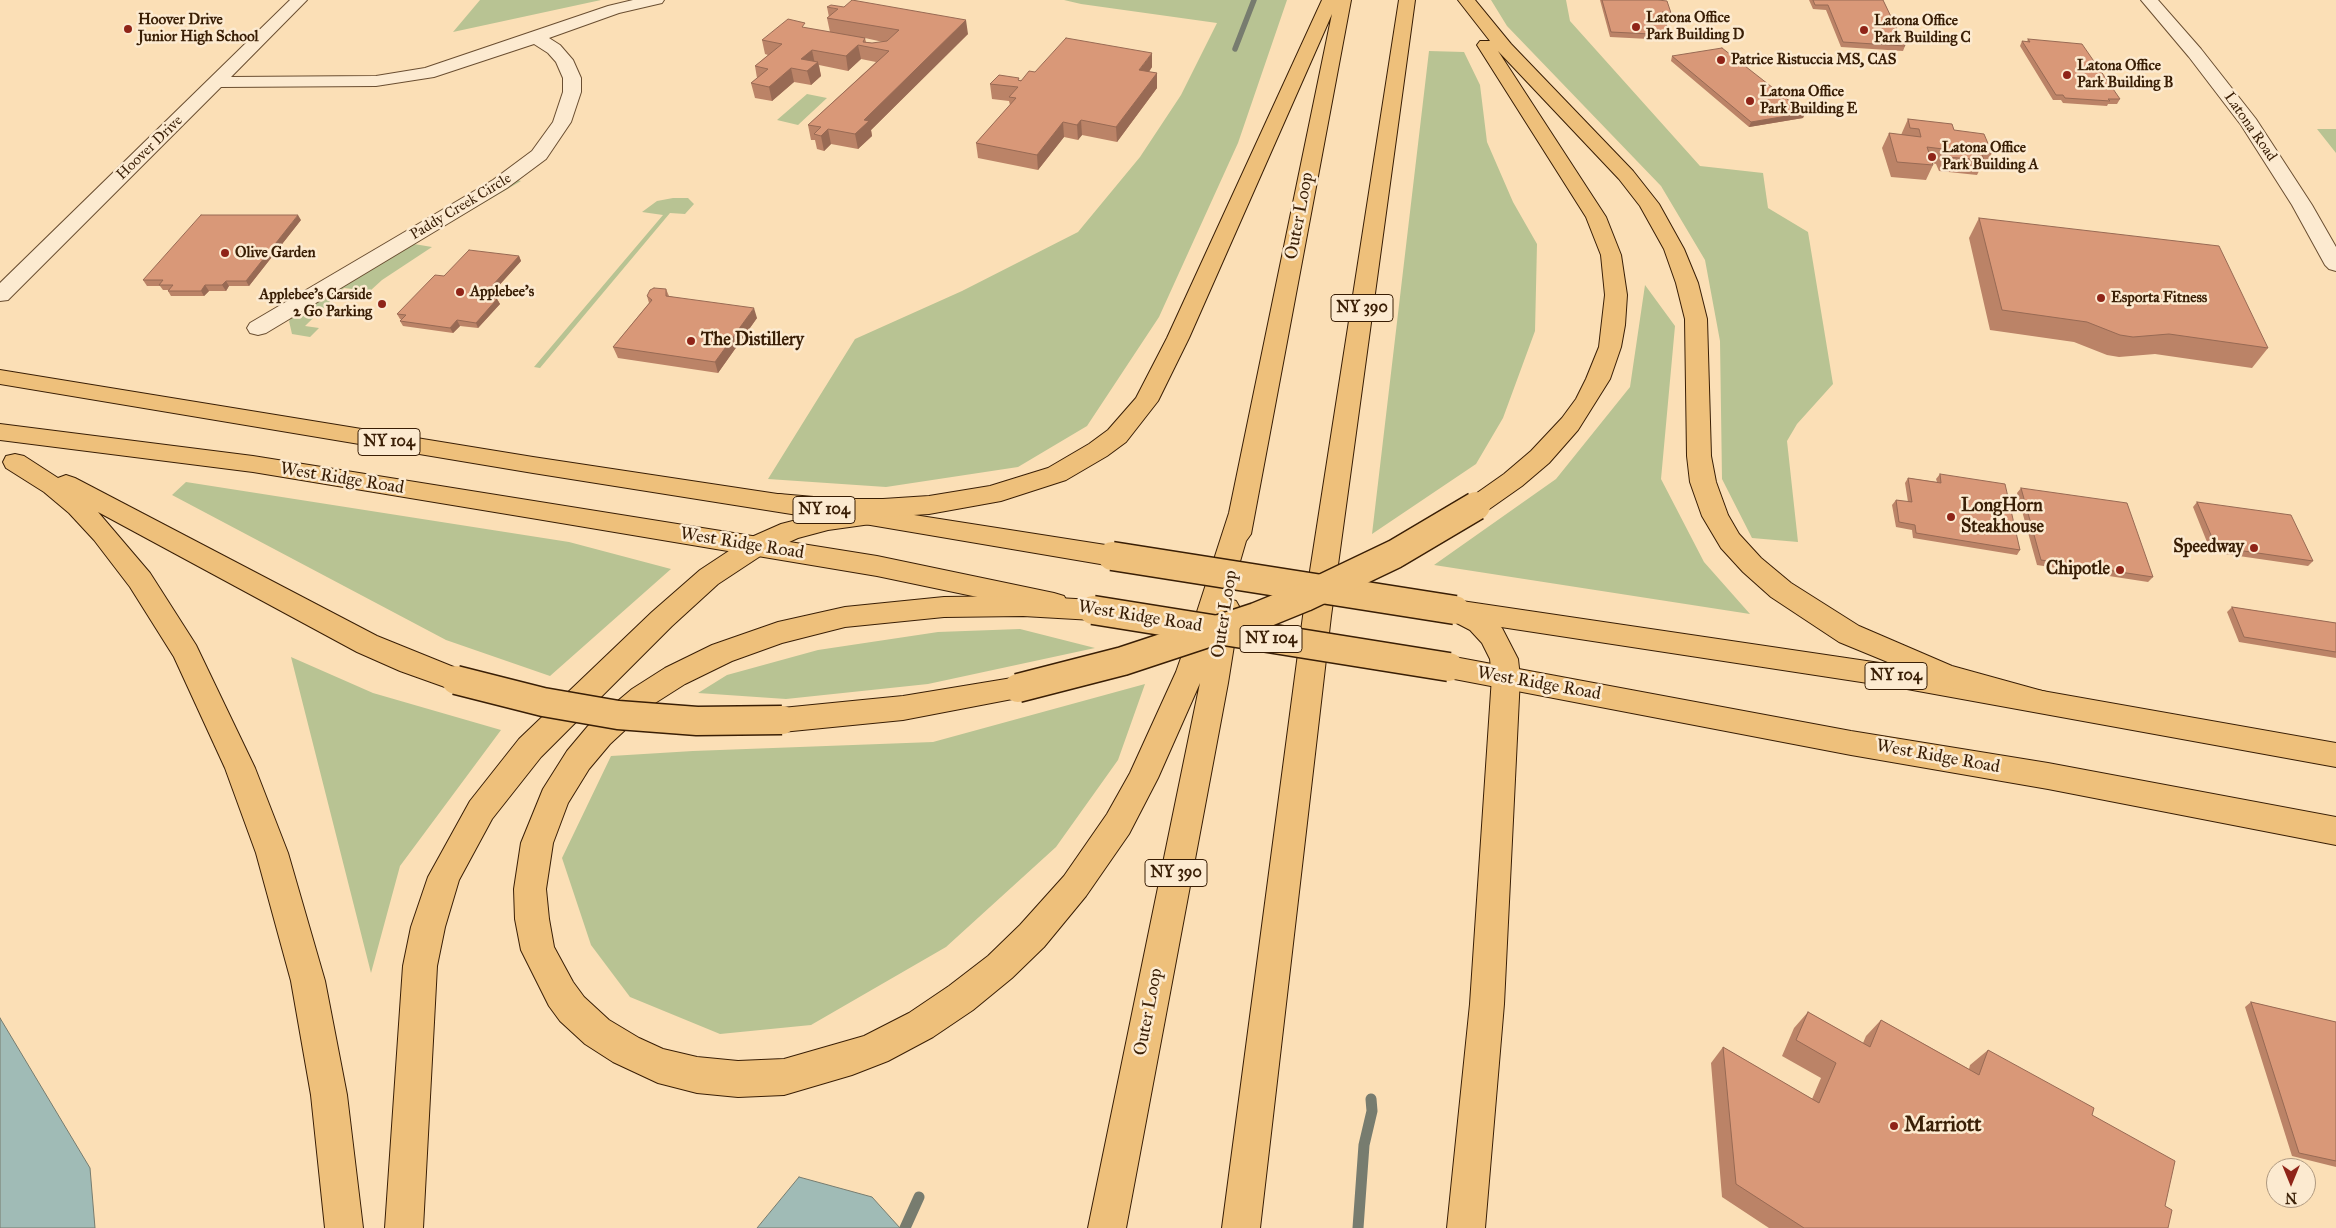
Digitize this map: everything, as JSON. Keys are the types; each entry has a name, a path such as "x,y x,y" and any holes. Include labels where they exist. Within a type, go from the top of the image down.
{"main road":[{"path":"779,503 837,508 883,508 975,499 1007,492 1057,474 1098,450 1117,436 1146,401 1175,345 1330,0"},
{"name":"Outer Loop","path":"1107,1228 1214,683 1240,517 1343,0"},
{"name":"NY 390","path":"1241,1228 1317,616 1407,0"},
{"path":"8,459 93,497 367,644 456,680 542,702 618,715 697,721 782,720 903,708 1018,688 1132,659 1256,617 1305,597 1388,558 1476,506 1529,468 1551,446 1578,413 1598,379 1607,356 1614,325 1616,295 1610,256 1596,217 1480,36 1462,0"},
{"path":"1466,0 1505,48 1626,175 1649,204 1671,243 1684,271 1696,319 1698,439 1703,482 1714,516 1730,541 1752,565 1782,590 1814,614 1849,634 1946,675 2036,700"},
{"name":"NY 104","path":"0,377 523,464 1593,632 1837,667 2036,700 2336,755"},
{"name":"West Ridge Road","path":"0,432 253,464 877,566 1093,610 1449,667 1851,743 2040,775 2336,831"},
{"path":"8,459 53,486 78,507 103,533 140,580 190,659 240,768 272,853 308,981 329,1096 344,1228"},
{"path":"404,1228 420,966 428,927 438,894 461,843 492,795 516,764 546,732 683,599 717,571 756,546 809,525 869,517"},
{"path":"1093,610 1023,606 944,607 845,617 786,631 722,652 675,676 642,697 599,735 578,760 554,798 536,843 530,889 532,919 538,950 561,994 572,1008 597,1032 642,1058 658,1065 697,1075 738,1079 784,1077 852,1058 921,1025 961,998 1000,967 1037,931 1080,879 1118,824 1151,762 1190,672 1209,618 1240,517"},
{"path":"1455,610 1480,623 1492,636 1504,659 1506,678 1487,1004 1466,1228"}],"street":[{"name":"Hoover Drive","path":"0,295 299,0"},
{"path":"217,82 376,81 428,73 614,9 656,0"},
{"name":"Latona Road","path":"2150,0 2195,52 2249,123 2315,227 2336,265"},
{"name":"Paddy Creek Circle","path":"258,328 500,184 539,155 562,122 569,106 572,78 564,60 554,49 536,37"}],"green space":[{"path":"480,0 601,0 453,32"},
{"path":"1064,0 1287,0 1238,143 1159,317 1087,426 1018,467 886,487 768,479 855,339 962,291 1078,232 1140,157 1181,95 1217,23"},
{"path":"1491,0 1566,0 1570,21 1700,166 1763,173 1768,208 1808,232 1833,384 1797,424 1787,441 1798,542 1752,538 1722,479 1720,341 1705,260 1661,186 1507,26"},
{"path":"1429,51 1464,52 1480,85 1487,142 1513,202 1537,244 1535,331 1503,418 1476,464 1372,534"},
{"path":"807,94 827,98 798,125 777,120"},
{"path":"2317,129 2336,129 2336,153"},
{"path":"517,180 521,181 414,244 432,247 382,280 370,291 344,288 305,326 319,328 310,337 292,334 289,321 297,311"},
{"path":"688,198 694,204 685,214 670,213 540,368 534,367 663,215 642,212 657,201"},
{"path":"1645,285 1675,326 1661,479 1704,562 1750,614 1434,565 1556,479 1630,387"},
{"path":"186,482 569,542 671,569 550,676 446,640 172,495"},
{"path":"1020,629 1095,648 928,684 786,699 698,693 727,675 818,650 938,632"},
{"path":"291,657 373,693 501,730 400,866 371,973"},
{"path":"1145,684 1118,760 1056,847 946,947 811,1025 720,1034 630,997 591,945 562,858 611,756 933,742"}],"water":[{"path":"0,1018 90,1168 95,1228 0,1228"},
{"path":"799,1177 872,1197 900,1228 757,1228"}],"building":[{"path":"852,0 966,20 864,120 869,121 855,134 828,129 821,136 814,134 821,127 808,125 889,51 858,45 846,56 812,50 801,59 818,62 807,71 791,68 769,87 751,83 768,69 755,66 782,44 762,40 788,19 805,23 802,27 865,38 863,42 872,43 887,41 899,30 827,18 838,9 827,7 831,5 844,7"},
{"name":"Latona Office Park Building D","path":"1602,0 1667,1 1671,13 1662,12 1670,35 1611,32"},
{"name":"Latona Office Park Building C","path":"1813,0 1883,0 1905,46 1843,42 1828,5 1815,5"},
{"path":"1066,38 1152,53 1139,70 1157,73 1116,127 1081,120 1077,125 1063,122 1037,155 976,143 1016,98 1009,97 1018,87 990,84 999,75 1019,78 1018,80 1021,81 1029,71 1035,72"},
{"name":"Latona Office Park Building B","path":"2028,39 2082,44 2120,99 2108,99 2110,101 2065,98 2063,95 2056,95 2022,41 2030,42"},
{"name":"Latona Office Park Building E","path":"1722,48 1805,113 1751,122 1672,56"},
{"path":"1908,119 1952,124 1954,130 1984,134 1992,153 1981,152 1984,160 1946,157 1943,149 1927,147 1933,165 1897,162 1889,133 1921,137 1919,129 1910,128"},
{"name":"Olive Garden","path":"201,215 298,215 246,281 226,281 222,285 205,285 201,291 168,291 173,285 159,285 163,280 143,280"},
{"name":"Esporta Fitness","path":"1979,218 2219,246 2268,348 2169,334 2133,337 2120,335 2087,322 2002,310"},
{"name":"Applebee's","path":"469,250 519,256 482,297 497,299 476,323 457,320 450,328 400,321 406,315 397,314 435,275 444,276"},
{"path":"654,288 666,289 666,296 754,308 715,362 613,347 652,300 647,296 650,290"},
{"name":"LongHorn Steakhouse","path":"1940,474 2005,484 2020,550 1916,533 1915,525 1899,522 1896,500 1912,502 1908,478 1941,483"},
{"path":"2021,488 2127,503 2153,577 2041,560"},
{"path":"2197,502 2291,515 2313,561 2216,547"},
{"path":"2232,607 2336,623 2336,652 2244,637"},
{"path":"2251,1002 2336,1022 2336,1161 2299,1153"},
{"name":"Marriott","path":"1808,1012 1870,1047 1881,1020 1979,1075 1988,1050 2094,1108 2092,1115 2175,1161 2165,1206 2172,1210 2168,1228 1804,1228 1736,1184 1723,1047 1819,1103 1836,1063 1796,1040"}],"waterway":[{"path":"1235,49 1254,0"},
{"path":"1358,1228 1364,1145 1372,1111 1371,1099"},
{"path":"905,1228 919,1197"}],"place":[{"name":"Latona Office Park Building D","path":"1636,27"},
{"name":"Hoover Drive Junior High School","path":"128,29"},
{"name":"Latona Office Park Building C","path":"1864,30"},
{"name":"Patrice Ristuccia MS, CAS","path":"1721,60"},
{"name":"Latona Office Park Building B","path":"2067,75"},
{"name":"Latona Office Park Building E","path":"1750,101"},
{"name":"Latona Office Park Building A","path":"1932,157"},
{"name":"Olive Garden","path":"225,253"},
{"name":"Applebee's","path":"460,292"},
{"name":"Esporta Fitness","path":"2101,298"},
{"name":"Applebee's Carside 2 Go Parking","path":"382,304"},
{"name":"The Distillery","path":"691,341"},
{"name":"LongHorn Steakhouse","path":"1951,517"},
{"name":"Speedway","path":"2254,548"},
{"name":"Chipotle","path":"2120,570"},
{"name":"Marriott","path":"1894,1126"}]}
